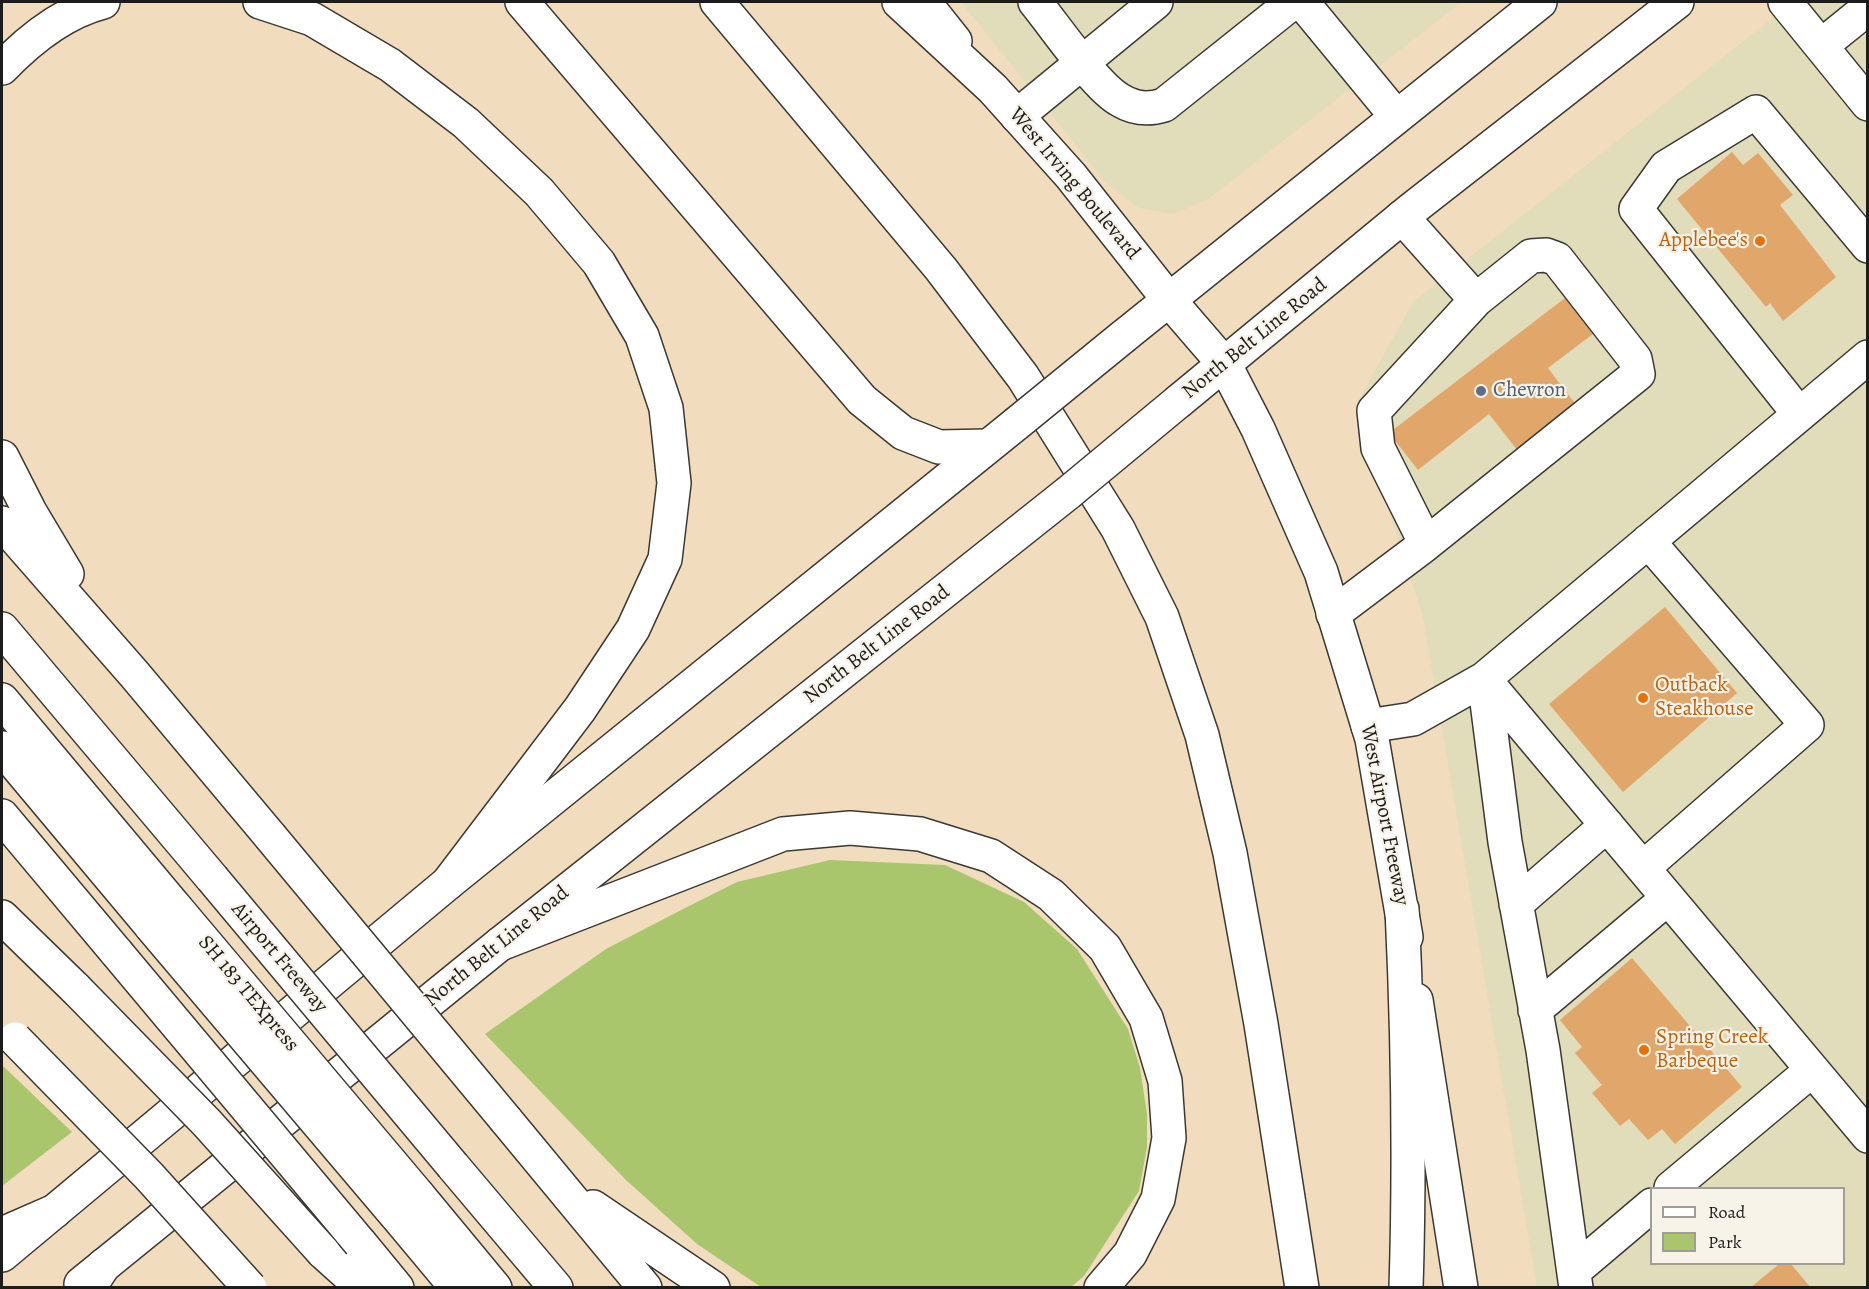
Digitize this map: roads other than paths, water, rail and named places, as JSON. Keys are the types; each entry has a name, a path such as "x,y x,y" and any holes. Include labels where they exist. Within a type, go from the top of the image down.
{"main road":[{"path":"2,68 31,39 91,4 103,2"},
{"path":"260,2 312,19 390,66 466,123 539,192 605,272 642,336 666,408 674,483 665,559 633,629 580,709 448,883"},
{"path":"522,2 862,400 903,434 939,447 988,446"},
{"path":"717,2 941,269 1023,377 1118,529 1162,617 1202,735 1230,853 1261,1024 1302,1287"},
{"path":"899,2 993,89"},
{"name":"West Irving Boulevard","path":"924,2 993,89 1071,176 1169,300 1225,365"},
{"path":"1035,2 1083,62 1118,99 1134,107 1150,109 1164,105 1293,2"},
{"path":"1017,116 1156,2"},
{"path":"1302,2 1396,116"},
{"path":"2,1255 448,883 1540,2"},
{"name":"North Belt Line Road","path":"77,1287 96,1276 500,944 1068,493 1402,217 1677,2"},
{"path":"1785,2 1868,104"},
{"path":"1821,46 1868,8"},
{"path":"1799,414 1636,209 1666,167 1756,112 1868,246"},
{"path":"1402,217 1476,300"},
{"path":"1333,614 1426,544 1638,374 1635,359 1557,259 1546,255 1531,256 1476,300 1374,411 1378,448 1426,544"},
{"path":"1368,726 1413,719 1484,679 1868,357"},
{"name":"West Airport Freeway","path":"1225,365 1258,429 1314,553 1368,726 1402,909 1461,1287"},
{"path":"2,457 30,512 70,579 135,675"},
{"path":"2,523 135,675 645,1287"},
{"path":"1643,868 1807,725 1648,541"},
{"name":"Airport Freeway","path":"2,629 556,1287"},
{"path":"1484,679 1868,1136"},
{"path":"1484,679 1505,842 1536,1010 1575,1279"},
{"name":"SH 183 TEXpress","path":"2,700 163,917"},
{"name":"SH 183 TEXpress","path":"2,748 163,917 407,1205 495,1287"},
{"path":"2,816 117,954 348,1253 363,1287"},
{"path":"1516,904 1607,825"},
{"path":"500,944 783,834 850,828 920,834 991,856 1051,896 1106,948 1146,1018 1165,1082 1169,1138 1158,1198 1130,1254 1101,1287"},
{"path":"1536,1010 1668,898"},
{"path":"1402,909 1408,1039 1410,1165 1406,1287"},
{"path":"2,917 207,1123 348,1253 397,1287"},
{"path":"8,1033 148,1176 250,1287"},
{"path":"1672,1187 1812,1070"},
{"path":"548,1168 594,1207 713,1287"},
{"name":"SH 183 TEXpress","path":"407,1205 457,1287"},
{"path":"1575,1279 1650,1207"},
{"path":"2,1234 55,1211"}],"place":[{"name":"Applebee's","path":"1760,241"},
{"name":"Chevron","path":"1481,391"},
{"name":"Outback Steakhouse","path":"1643,698"},
{"name":"Spring Creek Barbeque","path":"1644,1050"}]}
